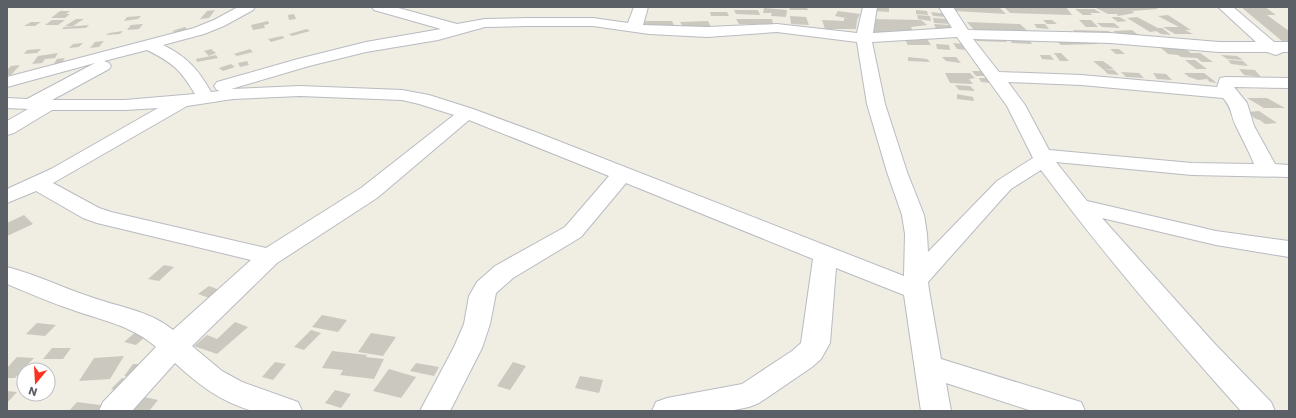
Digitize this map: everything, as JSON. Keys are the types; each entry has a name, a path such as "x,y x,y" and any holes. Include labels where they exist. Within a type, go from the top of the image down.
{"street":[{"path":"7,82 143,47 209,28 248,7"},
{"path":"379,7 456,29"},
{"path":"870,7 864,38 876,104 897,172 914,214 916,234 916,285 936,411"},
{"path":"946,7 962,33 1016,105 1043,157 1079,206 1204,351 1260,411"},
{"path":"1225,7 1270,47 1289,57"},
{"path":"634,28 644,8"},
{"path":"7,197 37,183 184,101 230,83 304,62 366,48 438,35 456,29 480,24 594,22 634,28 707,32 777,28 864,38 962,33 1110,38 1219,47 1289,47"},
{"path":"143,47 182,62 190,70 203,93"},
{"path":"7,129 39,105 143,47"},
{"path":"995,77 1080,80 1228,93"},
{"path":"1267,169 1250,133 1245,126 1238,103 1228,93 1225,85 1226,82 1289,83"},
{"path":"7,103 39,105 125,105 184,101 260,92 324,92 402,96 423,99 467,114 622,174 825,255 916,285"},
{"path":"114,411 174,346 269,257 369,193 467,114"},
{"path":"916,285 992,196 1004,185 1043,157 1199,169 1267,169 1289,171"},
{"path":"435,411 468,348 477,324 482,296 486,288 504,272 573,232 622,174"},
{"path":"37,183 91,213 105,218 269,257"},
{"path":"1079,206 1216,238 1289,249"},
{"path":"667,411 749,395 802,359 811,351 816,343 825,255"},
{"path":"7,276 82,304 133,319 157,332 212,379 232,390 287,411"},
{"path":"928,366 1070,411"}],"building":[{"path":"789,7 805,7 809,10 790,10"},
{"path":"875,7 889,7 889,12 874,11"},
{"path":"952,7 999,7 1006,14 955,11"},
{"path":"1004,7 1066,7 1072,15 1010,13"},
{"path":"1094,7 1154,7 1158,9 1132,11 1134,13 1118,16 1117,14 1108,14"},
{"path":"1241,7 1265,7 1276,15 1267,15 1289,31 1289,41 1282,41"},
{"path":"764,8 787,10 786,17 771,16 772,13 763,13"},
{"path":"1075,9 1094,9 1101,13 1090,13 1092,15 1083,15"},
{"path":"215,10 209,18 200,19 207,11"},
{"path":"734,10 758,10 760,15 736,14"},
{"path":"916,10 927,11 928,15 916,14"},
{"path":"60,11 70,11 66,14 70,14 65,18 51,18"},
{"path":"838,11 860,14 857,20 856,29 825,29 822,20 844,21 844,18 852,19 835,16"},
{"path":"710,12 727,12 729,16 711,16"},
{"path":"931,12 947,14 947,17 933,16"},
{"path":"294,14 296,19 289,20 288,15"},
{"path":"917,15 930,16 931,21 918,19"},
{"path":"1168,15 1191,30 1185,30 1193,34 1175,34 1163,27 1179,27 1158,16"},
{"path":"141,16 138,19 124,21 127,17"},
{"path":"790,16 806,17 809,25 791,24"},
{"path":"1111,17 1119,17 1127,21 1118,22"},
{"path":"1137,17 1158,28 1162,28 1171,35 1161,34 1156,31 1150,32 1127,18"},
{"path":"933,18 948,19 952,24 934,23"},
{"path":"76,19 84,19 73,26 65,26"},
{"path":"736,19 772,19 773,24 739,24"},
{"path":"872,19 921,20 927,25 911,27 913,32 905,33 903,31 892,31 892,33 882,32 882,34 871,33"},
{"path":"52,20 65,20 58,25 45,25"},
{"path":"1043,20 1052,20 1057,24 1047,24"},
{"path":"1079,20 1091,20 1098,27 1086,27"},
{"path":"268,21 269,24 264,25 265,28 253,30 251,25"},
{"path":"644,21 672,21 675,27 644,28"},
{"path":"708,21 711,27 684,28 680,22"},
{"path":"31,22 41,22 35,26 24,26"},
{"path":"967,22 1020,24 1031,34 976,32"},
{"path":"1097,23 1114,23 1120,28 1102,27"},
{"path":"143,24 139,29 127,30 131,25"},
{"path":"934,24 950,25 953,30 936,29"},
{"path":"1034,24 1045,24 1049,29 1037,28"},
{"path":"89,25 86,28 62,29 64,27"},
{"path":"185,27 189,31 181,34 172,31"},
{"path":"307,29 310,31 292,36 289,34"},
{"path":"1073,30 1109,31 1114,35 1079,35"},
{"path":"1132,30 1141,37 1122,37 1113,31"},
{"path":"123,31 120,34 106,35 109,33"},
{"path":"282,36 285,38 271,42 268,39"},
{"path":"925,36 931,45 908,45 905,40"},
{"path":"973,36 1002,37 1007,42 977,41"},
{"path":"1008,37 1028,38 1032,44 1012,43"},
{"path":"1054,39 1091,39 1098,44 1061,45"},
{"path":"104,41 99,47 90,48 95,42"},
{"path":"83,43 79,47 69,48 73,44"},
{"path":"953,43 964,44 968,50 957,49"},
{"path":"936,44 949,45 950,50 937,49"},
{"path":"1161,48 1184,48 1191,53 1200,53 1213,62 1202,62 1197,58 1168,54"},
{"path":"41,49 37,53 24,54 27,50"},
{"path":"211,49 216,53 209,56 204,51"},
{"path":"250,49 253,52 237,56 234,54"},
{"path":"1110,49 1119,49 1125,54 1116,54"},
{"path":"58,53 55,58 45,59 42,63 32,64 38,56"},
{"path":"1054,53 1061,53 1069,61 1060,61"},
{"path":"216,55 218,58 197,62 196,59"},
{"path":"1040,55 1050,55 1054,60 1042,59"},
{"path":"1221,55 1237,56 1243,60 1227,59"},
{"path":"908,57 927,59 930,62 908,61"},
{"path":"942,57 956,57 961,63 946,61"},
{"path":"65,58 61,64 53,65 57,59"},
{"path":"1185,60 1195,60 1207,69 1196,69"},
{"path":"1228,60 1243,61 1248,66 1231,64"},
{"path":"247,61 249,65 240,67 238,63"},
{"path":"1093,61 1103,61 1114,69 1104,70"},
{"path":"231,64 235,67 223,71 219,68"},
{"path":"20,65 11,75 7,75 7,70 11,66"},
{"path":"1239,69 1255,70 1261,77 1244,75"},
{"path":"1104,70 1114,70 1119,75 1108,74"},
{"path":"972,71 982,71 986,76 976,76"},
{"path":"1121,72 1139,73 1144,78 1126,77"},
{"path":"945,73 970,73 975,78 969,79 973,84 950,83"},
{"path":"1153,73 1166,74 1172,80 1157,79"},
{"path":"1184,73 1204,73 1217,83 1210,82 1207,79 1198,80 1189,77"},
{"path":"979,78 988,78 991,83 981,82"},
{"path":"955,85 970,86 975,91 959,90"},
{"path":"957,94 973,97 974,101 957,99"},
{"path":"1247,98 1267,98 1285,108 1264,108"},
{"path":"1259,111 1277,123 1265,124 1247,112"},
{"path":"24,215 33,224 7,236 7,223"},
{"path":"164,265 174,267 159,281 148,279"},
{"path":"209,286 225,292 215,300 198,294"},
{"path":"322,315 347,320 338,332 312,327"},
{"path":"235,322 248,327 217,354 194,346 207,335 217,339"},
{"path":"37,323 56,325 45,336 26,334"},
{"path":"145,324 156,327 136,345 124,342"},
{"path":"311,330 321,333 304,350 294,347"},
{"path":"371,333 396,337 383,356 358,352"},
{"path":"52,348 71,348 63,359 43,359"},
{"path":"332,351 367,355 366,357 384,359 374,379 340,375 343,370 322,368"},
{"path":"124,356 110,379 79,381 94,358"},
{"path":"17,357 34,358 30,362 16,362 15,378 7,378 7,368"},
{"path":"275,362 286,364 273,380 262,377"},
{"path":"513,362 526,366 510,390 497,386"},
{"path":"416,363 439,367 434,376 410,371"},
{"path":"133,364 155,365 145,378 124,376"},
{"path":"389,369 416,377 401,398 373,391"},
{"path":"580,376 603,380 599,393 575,388"},
{"path":"122,378 144,383 133,394 111,389"},
{"path":"335,390 351,394 341,408 325,403"},
{"path":"7,391 16,392 16,393 7,403"},
{"path":"144,397 158,400 149,411 131,411"},
{"path":"77,402 107,406 103,411 69,411"}]}
